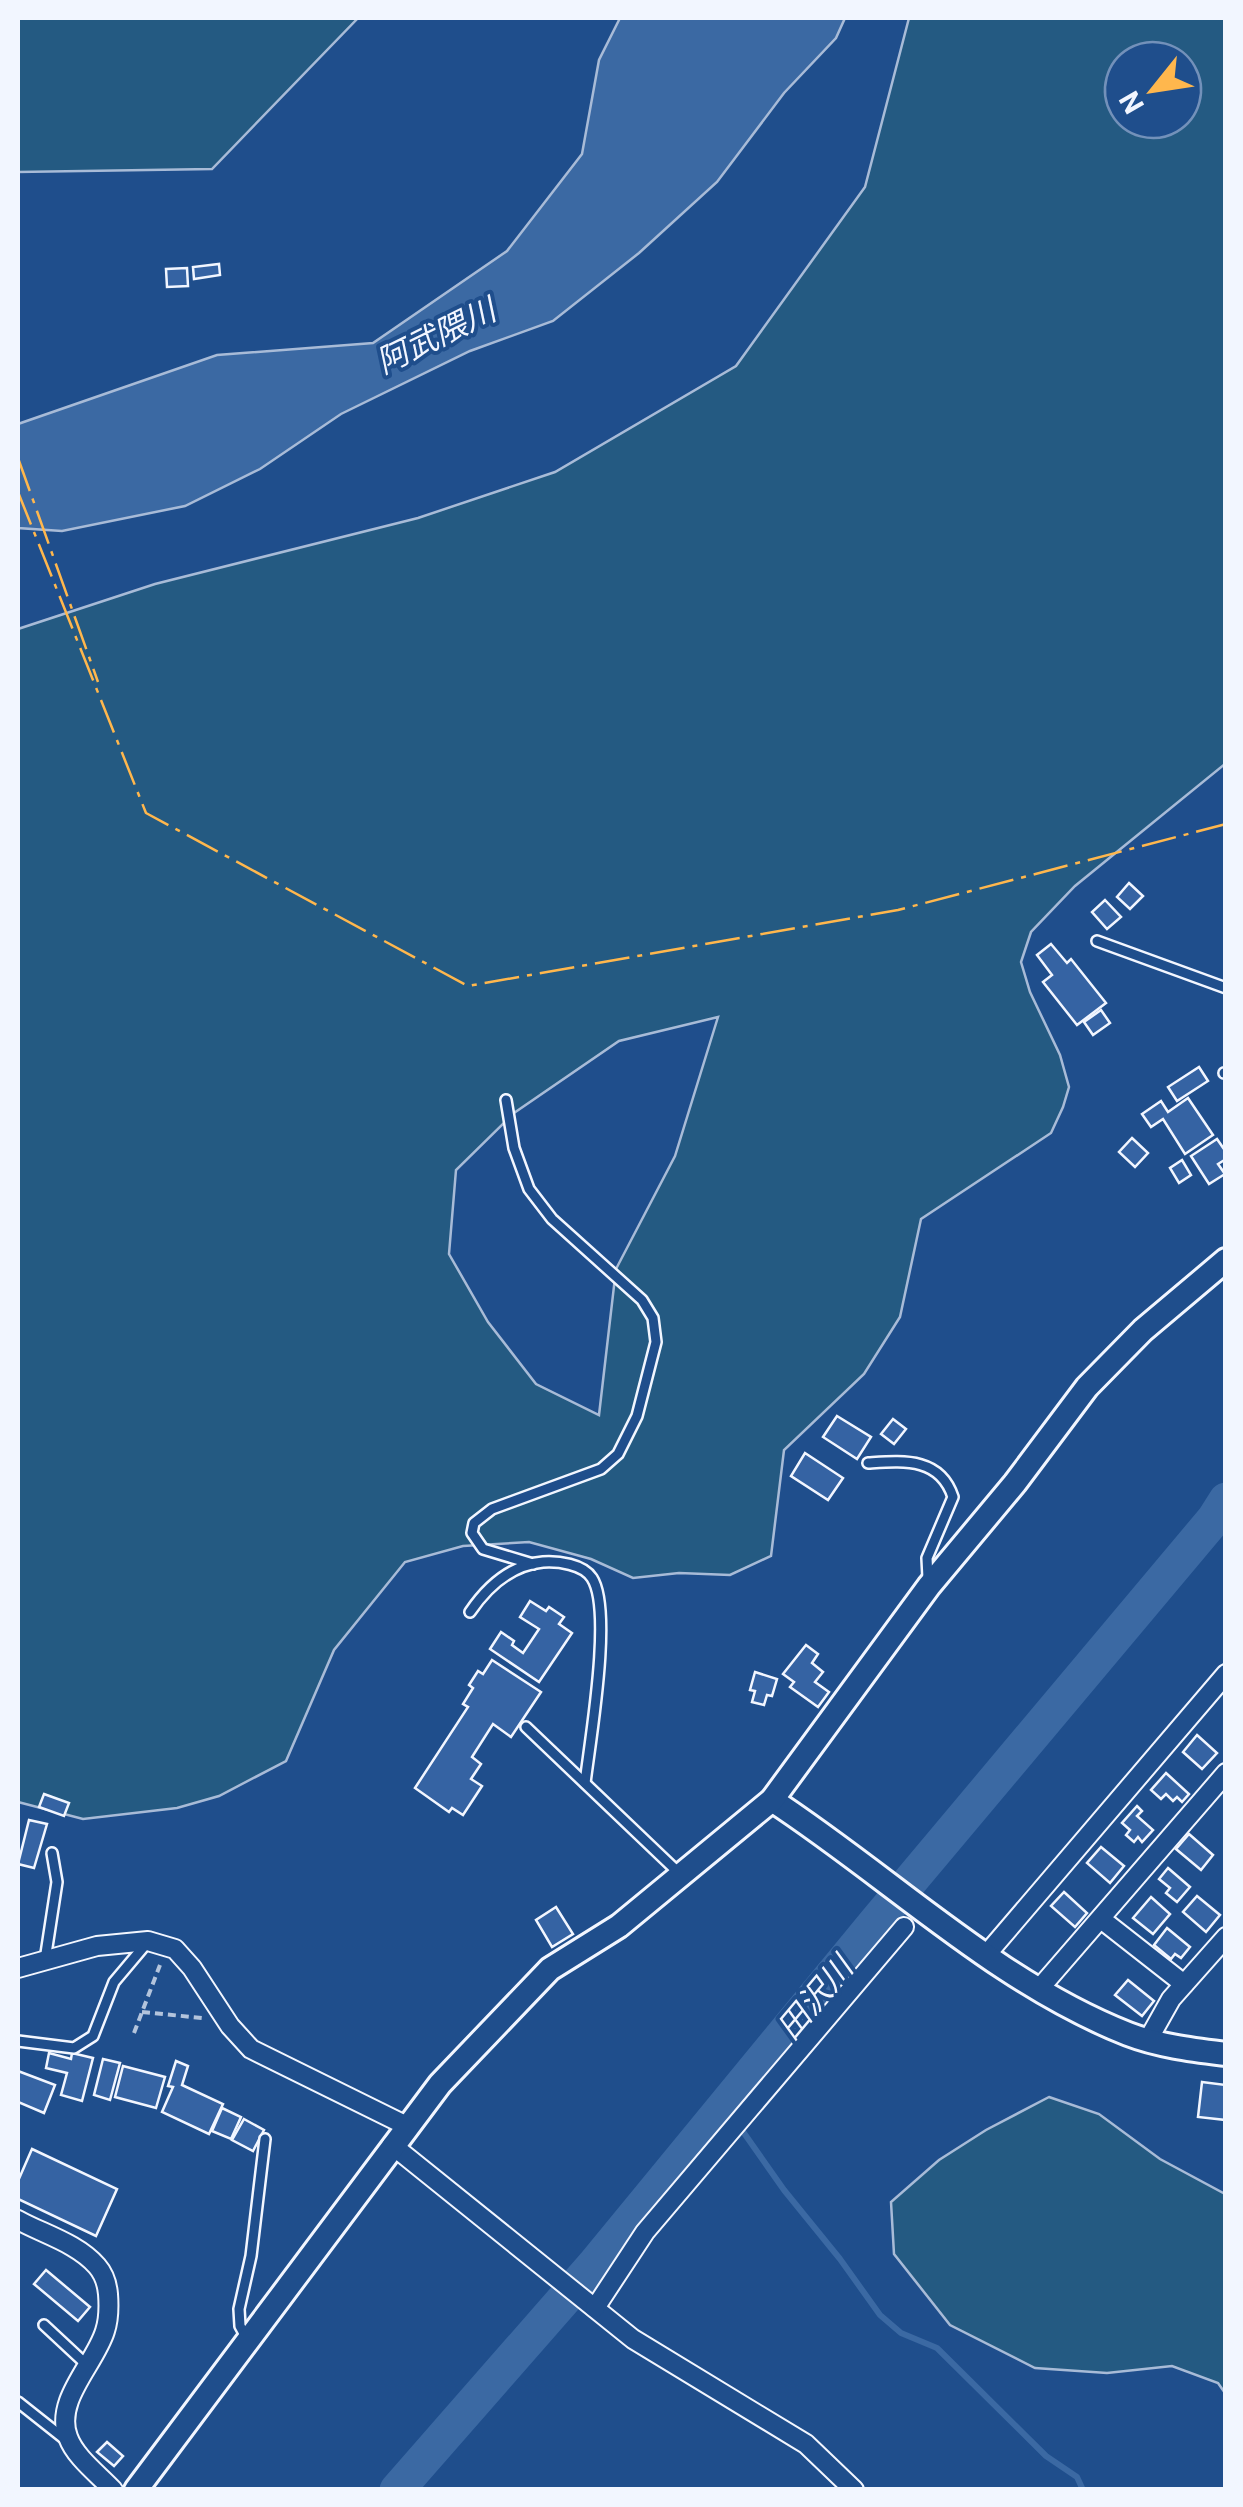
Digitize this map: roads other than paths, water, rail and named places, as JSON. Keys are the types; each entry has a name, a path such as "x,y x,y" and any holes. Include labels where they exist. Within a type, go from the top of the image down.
{"street":[{"path":"136,2490 440,2084 550,1969 619,1926 772,1800 928,1586 1015,1483 1087,1387 1143,1330 1226,1260"},
{"path":"986,1954 1226,1674"},
{"path":"1039,1989 1226,1772"},
{"path":"772,1800 1039,1989 1087,2015 1148,2040 1226,2054"},
{"path":"1101,1919 1184,1984"},
{"path":"594,2308 645,2232 904,1927"},
{"path":"1148,2040 1162,2012 1226,1937"},
{"path":"18,1968 97,1946 148,1942 175,1949 251,2048 407,2126"},
{"path":"392,2145 634,2339 806,2444 854,2490"},
{"path":"18,2220 78,2249 98,2267 106,2282 109,2316 65,2422 72,2445 113,2490"}],"lane":[{"path":"1097,941 1226,988"},
{"path":"506,1100 514,1148 529,1189 552,1219 642,1300 653,1318 656,1342 637,1416 618,1454 601,1468 492,1509 474,1523 472,1533 483,1549 533,1564 562,1563 586,1572 594,1580 600,1602 599,1662 585,1783"},
{"path":"868,1463 913,1461 940,1472 948,1483 953,1497 927,1558 928,1586"},
{"path":"470,1612 486,1588 533,1564"},
{"path":"526,1728 682,1876"},
{"path":"44,1960 57,1882 52,1853"},
{"path":"18,2042 74,2048 92,2036 114,1982 148,1942"},
{"path":"248,2340 240,2326 238,2309 251,2256 265,2138"},
{"path":"44,2325 88,2366"},
{"path":"18,2402 72,2445"}],"water":[{"name":"阿武隈川","path":"620,18 845,18 836,38 784,93 717,182 639,253 553,321 470,351 341,414 260,469 185,506 62,531 18,528 18,424 217,355 373,343 507,251 582,154 599,60"}],"waterway":[{"name":"田沢川","path":"397,2490 594,2265 1226,1500"},
{"path":"725,2106 880,2315 901,2333 937,2348 1046,2456 1077,2477 1083,2490"}]}
